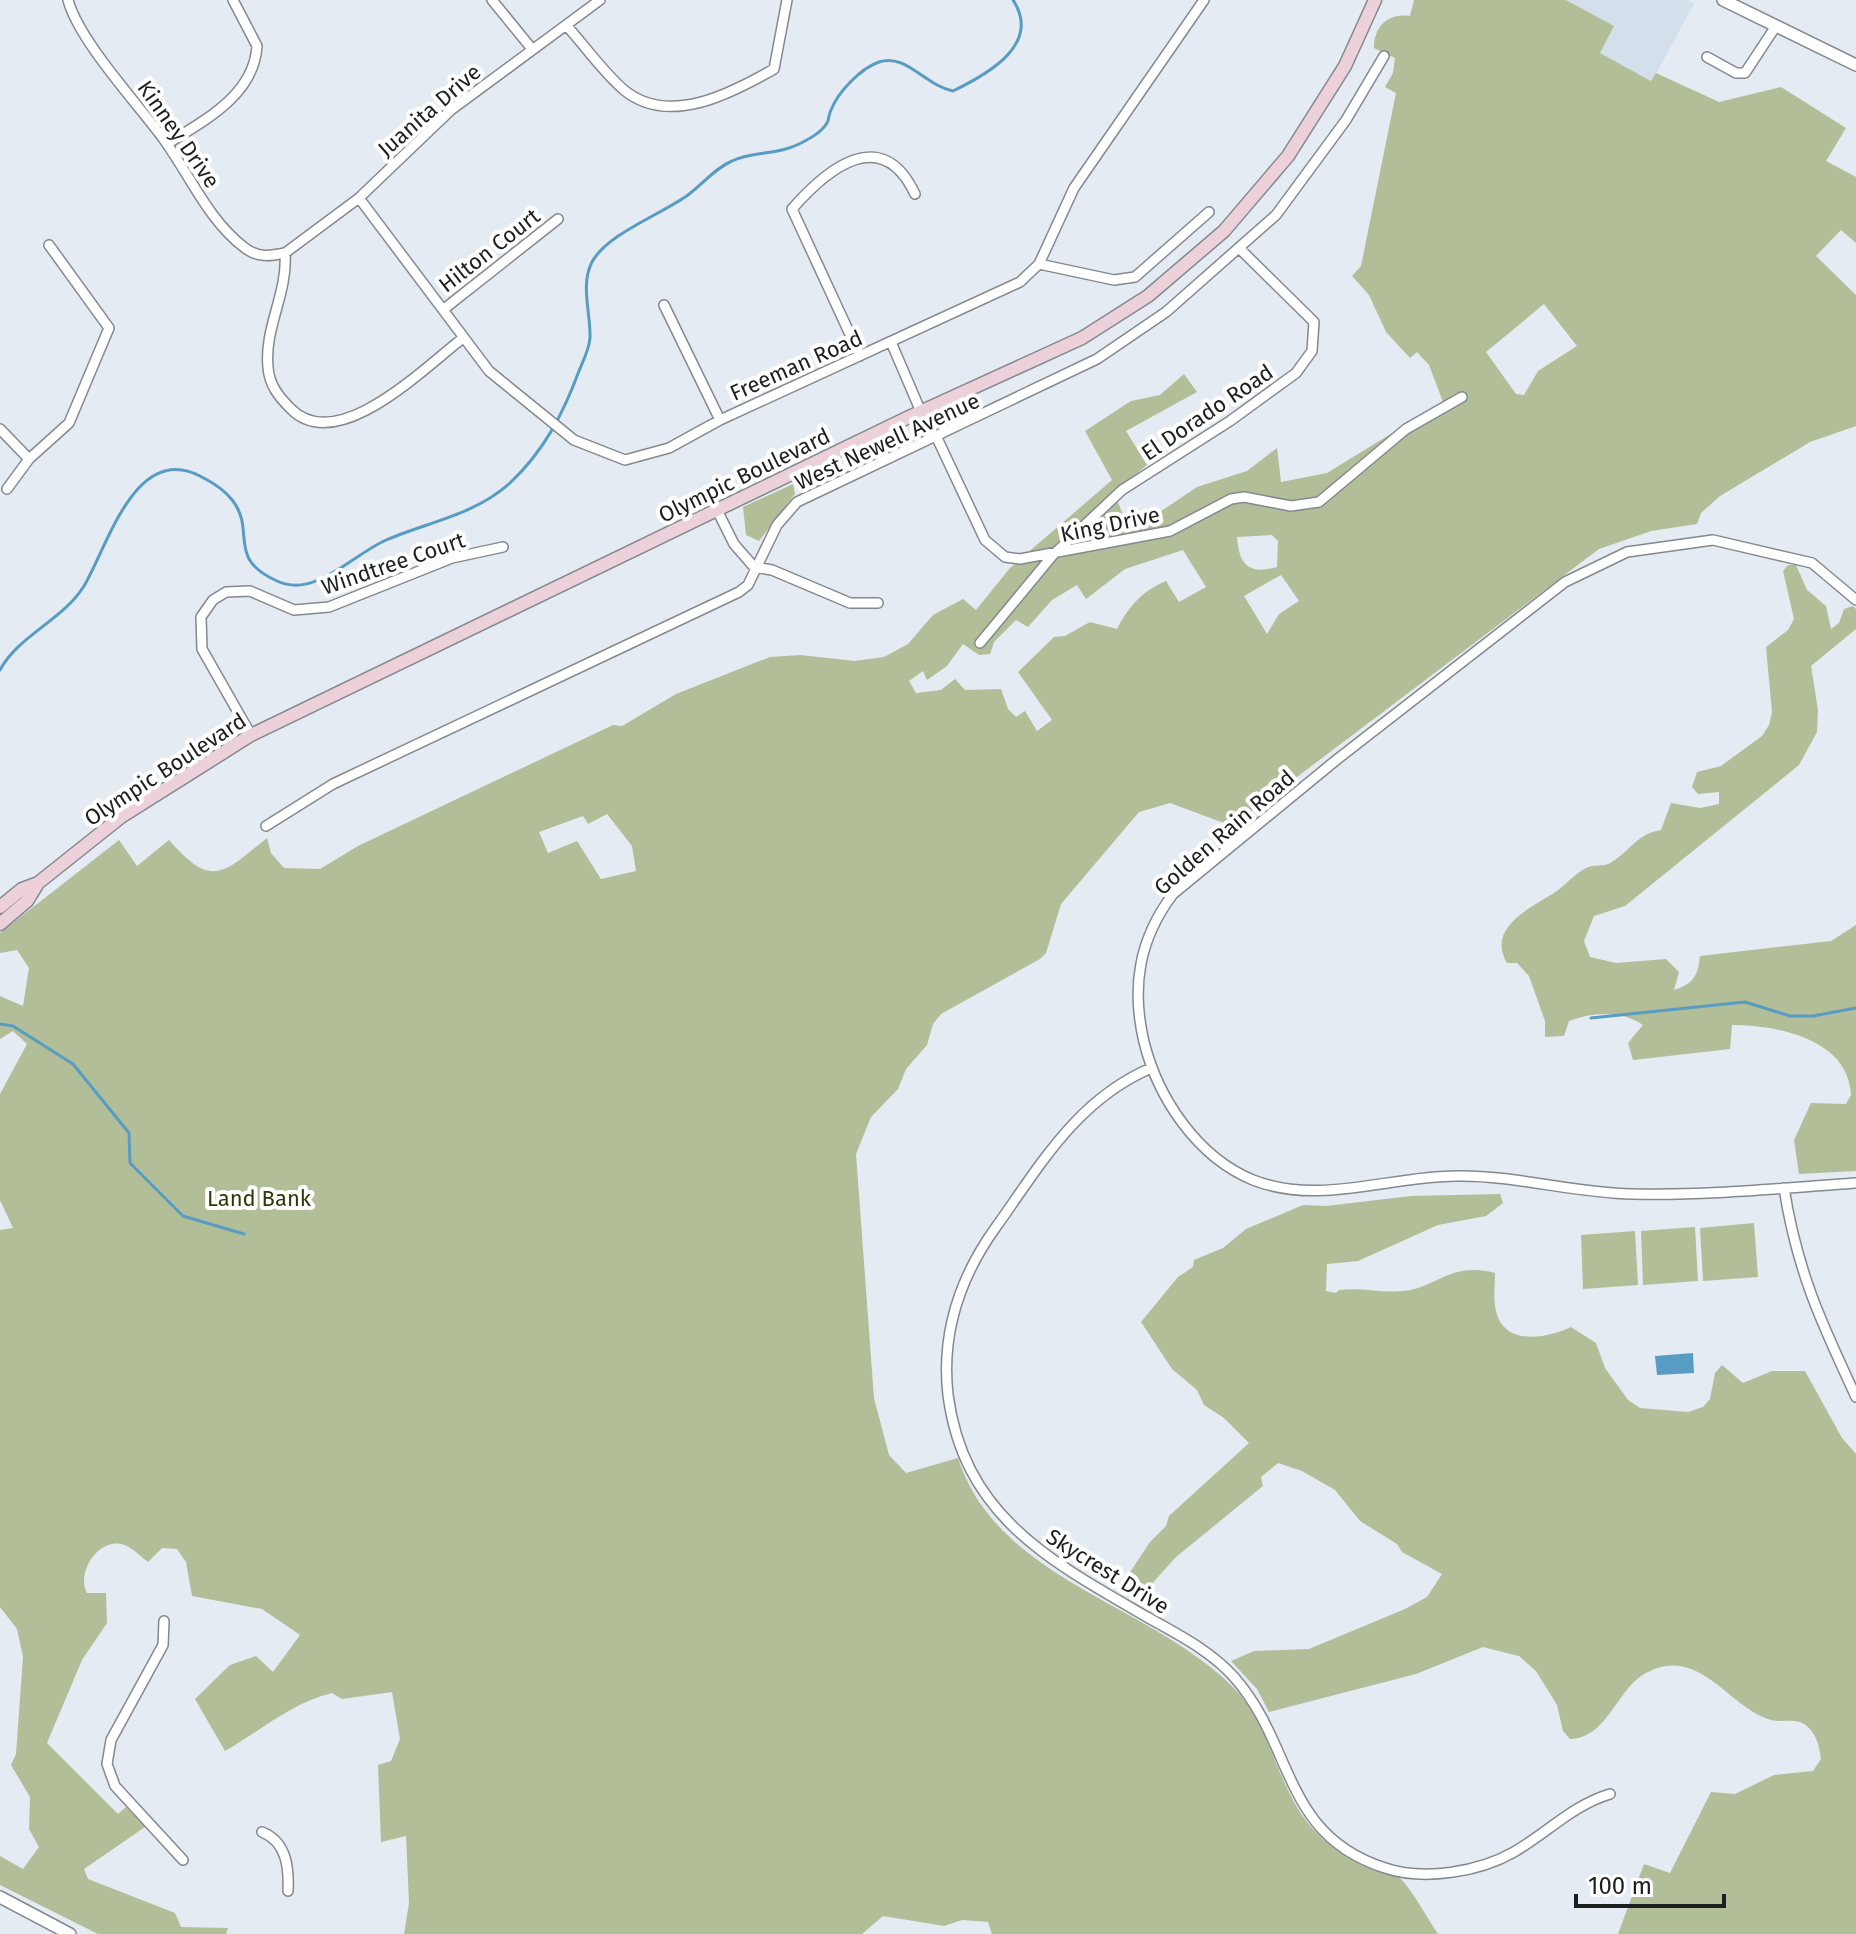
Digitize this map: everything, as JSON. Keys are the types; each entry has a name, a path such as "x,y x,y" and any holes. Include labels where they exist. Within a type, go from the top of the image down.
{"main road":[{"name":"Olympic Boulevard","path":"0,907 22,889 38,883 121,817 251,735 921,412 1082,338 1148,296 1224,231 1288,156 1345,66 1374,1"},
{"name":"Olympic Boulevard","path":"0,924 27,901 38,883"}],"street":[{"name":"Kinney Drive","path":"68,0 90,40 167,144 198,194 235,240 258,255 285,253"},
{"path":"167,144 229,100 250,74 257,46 233,0"},
{"path":"492,0 532,49"},
{"name":"Juanita Drive","path":"285,253 359,198 451,110 600,0"},
{"path":"566,25 625,92 667,108 730,94 774,69 787,0"},
{"name":"Freeman Road","path":"359,198 489,371 574,440 625,460 669,448 720,420 1020,282 1039,264 1074,188 1204,0"},
{"path":"1723,0 1856,65"},
{"path":"1707,57 1736,73 1745,73 1776,26"},
{"name":"West Newell Avenue","path":"266,826 333,784 739,592 748,585 754,567 777,525 797,502 937,438 1097,359 1166,312 1276,215 1316,163 1373,79 1384,56"},
{"path":"860,356 792,209 820,177 862,157 888,159 905,172 915,194"},
{"path":"1039,264 1114,280 1135,277 1209,212"},
{"name":"Hilton Court","path":"444,309 558,219"},
{"path":"7,489 29,459 69,423 109,328 49,245"},
{"name":"El Dorado Road","path":"980,643 1053,555 1122,490 1296,373 1312,351 1314,322 1240,249"},
{"path":"285,253 284,283 267,343 268,370 279,397 297,415 312,423 343,421 367,410 463,338"},
{"path":"664,305 720,420"},
{"path":"891,342 921,412"},
{"name":"King Drive","path":"937,438 985,540 1005,557 1020,559 1170,531 1231,499 1244,497 1291,506 1319,502 1406,429 1462,397"},
{"path":"0,429 29,459"},
{"path":"717,510 734,544 754,567 772,570 850,603 878,603"},
{"name":"Golden Rain Road","path":"1856,600 1812,563 1713,540 1627,552 1565,582 1335,761 1173,894 1161,910 1142,953 1136,995 1151,1068 1177,1114 1200,1145 1227,1166 1273,1187 1322,1191 1466,1176 1632,1194 1856,1183"},
{"name":"Windtree Court","path":"251,735 202,649 201,617 213,600 226,592 250,591 294,610 329,607 452,558 503,547"},
{"name":"Skycrest Drive","path":"1151,1068 1104,1093 1071,1122 990,1235 961,1288 946,1353 950,1412 961,1451 988,1501 1036,1550 1191,1642 1231,1674 1269,1729 1306,1812 1327,1836 1385,1868 1446,1873 1476,1867 1513,1853 1592,1799 1610,1794"},
{"path":"1784,1188 1791,1236 1808,1292 1856,1397"},
{"path":"164,1621 163,1645 111,1740 107,1764 115,1786 183,1860"},
{"path":"262,1832 273,1839 289,1864 288,1891"},
{"path":"0,1897 70,1934"}],"shaded area":[{"path":"1566,0 1687,0 1694,4 1652,81 1600,53 1613,26"}],"green space":[{"name":"Land Bank","path":"1414,0 1566,0 1614,26 1600,53 1651,81 1656,73 1719,102 1781,87 1846,128 1826,161 1856,177 1856,243 1841,230 1816,256 1856,295 1856,426 1810,442 1720,496 1701,513 1697,524 1651,531 1599,549 1232,826 1170,803 1139,812 1061,904 1046,953 941,1014 933,1024 927,1045 906,1069 898,1089 871,1117 856,1154 874,1398 889,1455 906,1473 958,1458 978,1499 1006,1534 1079,1587 1199,1658 1233,1687 1258,1722 1303,1817 1340,1852 1367,1866 1398,1876 1438,1934 992,1934 988,1922 962,1920 944,1926 883,1916 862,1934 404,1934 409,1903 406,1836 381,1842 378,1765 391,1761 400,1739 392,1692 342,1699 332,1693 318,1697 290,1710 225,1751 195,1699 230,1665 256,1656 273,1672 300,1635 262,1609 192,1596 186,1562 177,1549 162,1548 148,1562 121,1544 104,1547 87,1568 84,1585 87,1593 106,1593 107,1623 82,1660 47,1743 118,1814 126,1807 145,1827 84,1869 88,1879 175,1913 181,1927 228,1928 226,1934 98,1934 0,1885 0,1856 23,1869 39,1847 29,1829 30,1797 11,1765 16,1754 23,1657 17,1629 0,1607 0,1230 13,1228 0,1200 0,1094 27,1044 13,1031 0,1039 0,996 23,1006 29,968 17,950 0,953 0,933 119,840 137,866 169,840 196,865 217,871 239,860 267,838 271,853 284,868 320,869 358,846 613,725 622,726 676,694 770,657 800,655 855,661 884,657 908,644 933,615 963,599 976,610 1010,568 1112,480 1085,431 1131,401 1160,395 1184,374 1197,392 1126,431 1147,465 1114,492 1127,525 1151,518 1197,487 1247,471 1277,448 1281,482 1327,473 1443,402 1429,365 1417,352 1410,358 1386,332 1369,295 1352,276 1361,266 1396,93 1385,87 1393,73 1395,58 1374,48 1375,40 1380,27 1389,19 1410,16","holes":["1544,304 1577,346 1538,371 1524,395 1516,394 1486,352","1272,535 1278,541 1277,567 1259,570 1247,566 1240,555 1237,537","1183,550 1206,587 1179,602 1166,581 1137,600 1117,629 1090,622 1065,636 1054,637 1018,672 1052,720 1037,731 1025,711 1016,717 1008,709 1001,689 965,690 955,679 941,690 916,693 909,681 923,671 927,680 947,666 963,644 979,655 990,654 994,642 1016,620 1028,627 1052,600 1077,585 1086,599 1125,569","1281,575 1299,601 1279,614 1267,634 1244,596","607,814 632,846 636,871 601,879 577,841 548,853 539,832 583,816 588,824"]},
{"path":"793,484 795,494 759,541 746,535 743,507"},
{"path":"1788,565 1796,565 1807,590 1826,606 1831,629 1839,623 1844,609 1853,606 1856,609 1856,629 1811,666 1818,710 1817,732 1799,765 1625,906 1594,916 1584,941 1590,957 1616,963 1666,959 1679,972 1674,990 1693,978 1700,956 1831,941 1856,925 1856,1171 1799,1174 1794,1140 1811,1103 1846,1104 1851,1095 1847,1076 1838,1060 1824,1048 1789,1032 1732,1025 1730,1049 1633,1060 1628,1043 1643,1025 1626,1017 1607,1014 1569,1021 1564,1036 1545,1037 1545,1021 1529,976 1517,963 1507,963 1502,950 1502,938 1516,919 1582,870 1610,863 1645,835 1661,830 1671,803 1700,808 1719,804 1719,792 1698,794 1692,787 1697,772 1721,766 1762,736 1769,725 1772,712 1766,647 1788,630 1794,619 1783,571"},
{"path":"1500,1194 1503,1203 1486,1216 1438,1225 1358,1261 1327,1264 1326,1291 1403,1291 1466,1270 1495,1273 1496,1311 1508,1330 1528,1337 1571,1327 1596,1343 1605,1368 1628,1400 1640,1408 1688,1412 1703,1407 1710,1399 1715,1373 1722,1365 1743,1383 1772,1371 1805,1371 1842,1438 1856,1454 1856,1934 1618,1934 1644,1864 1670,1873 1711,1792 1735,1794 1774,1775 1813,1771 1821,1759 1815,1737 1803,1723 1771,1720 1755,1713 1698,1672 1682,1666 1665,1666 1646,1673 1636,1680 1594,1730 1570,1739 1563,1731 1557,1705 1536,1671 1519,1656 1483,1647 1416,1674 1269,1712 1257,1689 1231,1661 1254,1651 1309,1649 1427,1597 1442,1574 1402,1552 1397,1544 1360,1521 1335,1490 1302,1471 1278,1463 1261,1477 1263,1486 1176,1557 1138,1599 1119,1589 1150,1542 1166,1526 1169,1516 1249,1443 1224,1418 1204,1405 1197,1390 1172,1369 1141,1322 1178,1277 1193,1267 1194,1260 1223,1248 1246,1229 1303,1205 1326,1206 1411,1196"},
{"path":"1754,1223 1758,1277 1703,1281 1700,1228"},
{"path":"1695,1227 1698,1281 1643,1285 1641,1231"},
{"path":"1635,1231 1638,1285 1583,1289 1581,1235"}],"water":[{"path":"1693,1353 1694,1373 1657,1375 1655,1356"}],"waterway":[{"path":"0,670 18,647 75,598 126,504 141,486 158,474 177,469 200,476 222,490 239,512 244,544 252,563 277,581 292,585 318,580 384,541 465,511 496,494 522,471 543,445 573,387 589,342 587,280 592,262 599,252 622,234 688,195 726,164 791,147 822,130 834,103 845,88 872,65 889,60 898,62 953,91 981,76 1007,56 1016,44 1021,30 1020,16 1013,0"},
{"path":"1591,1018 1745,1002 1790,1016 1813,1016 1856,1008"},
{"path":"0,1024 13,1026 73,1064 129,1133 130,1163 183,1216 244,1234"}]}
